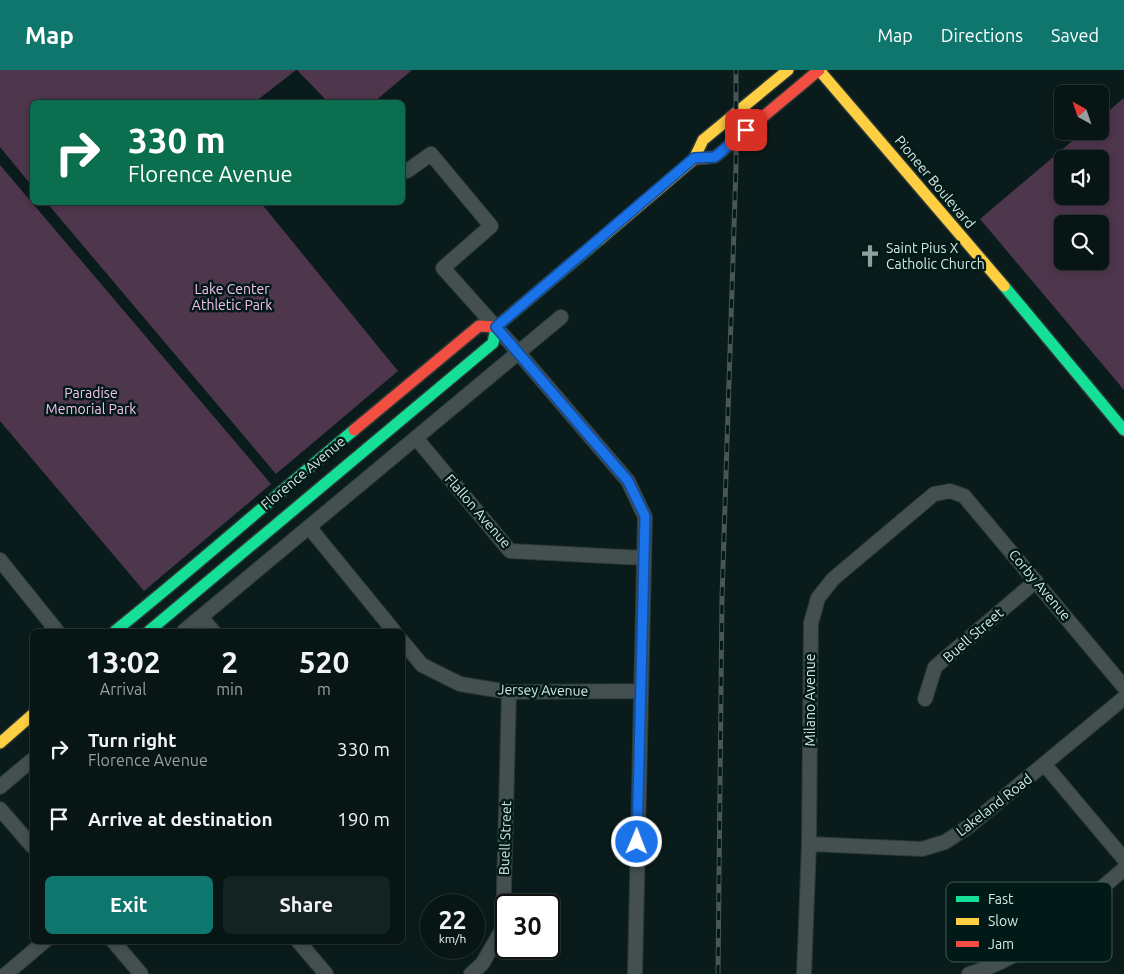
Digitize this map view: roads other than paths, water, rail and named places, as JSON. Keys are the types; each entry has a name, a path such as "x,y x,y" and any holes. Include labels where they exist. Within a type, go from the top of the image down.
{"main road":[{"name":"Florence Avenue","path":"151,629 493,343 496,327 694,158 703,140 788,70"},
{"path":"694,158 715,157 819,70"},
{"name":"Pioneer Boulevard","path":"819,70 950,222 1124,430"},
{"name":"Florence Avenue","path":"118,629 169,588 248,519 479,326 496,327"},
{"path":"0,743 30,717"}],"street":[{"path":"407,172 430,154 491,226 443,268 518,352 628,481 645,516 635,974"},
{"path":"187,629 562,317"},
{"name":"Flallon Avenue","path":"416,438 510,551 644,558"},
{"name":"Corby Avenue","path":"950,491 964,496 1124,687"},
{"name":"Milano Avenue","path":"804,974 809,844 811,624 818,598 833,579 934,494 950,491"},
{"path":"309,527 392,629"},
{"path":"0,560 55,629"},
{"name":"Buell Street","path":"925,699 935,667 1036,581"},
{"path":"201,618 210,629"},
{"name":"Jersey Avenue","path":"405,645 422,665 460,684 509,692 640,691"},
{"name":"Buell Street","path":"471,974 482,964 503,928 509,692"},
{"name":"Lakeland Road","path":"809,844 922,849 945,842 968,828 1124,698"},
{"path":"0,787 30,762"},
{"path":"1045,764 1124,859"},
{"path":"0,809 30,844"},
{"path":"1110,882 1124,870"},
{"path":"6,974 41,944"},
{"path":"115,944 140,974"},
{"path":"304,944 326,974"},
{"path":"969,974 1000,962"}],"railway":[{"path":"718,974 722,598 736,166 736,70"}],"place":[{"name":"Saint Pius X Catholic Church","path":"870,256"}],"park label":[{"name":"Lake Center Athletic Park","path":"232,297"},
{"name":"Paradise Memorial Park","path":"91,402"}]}
